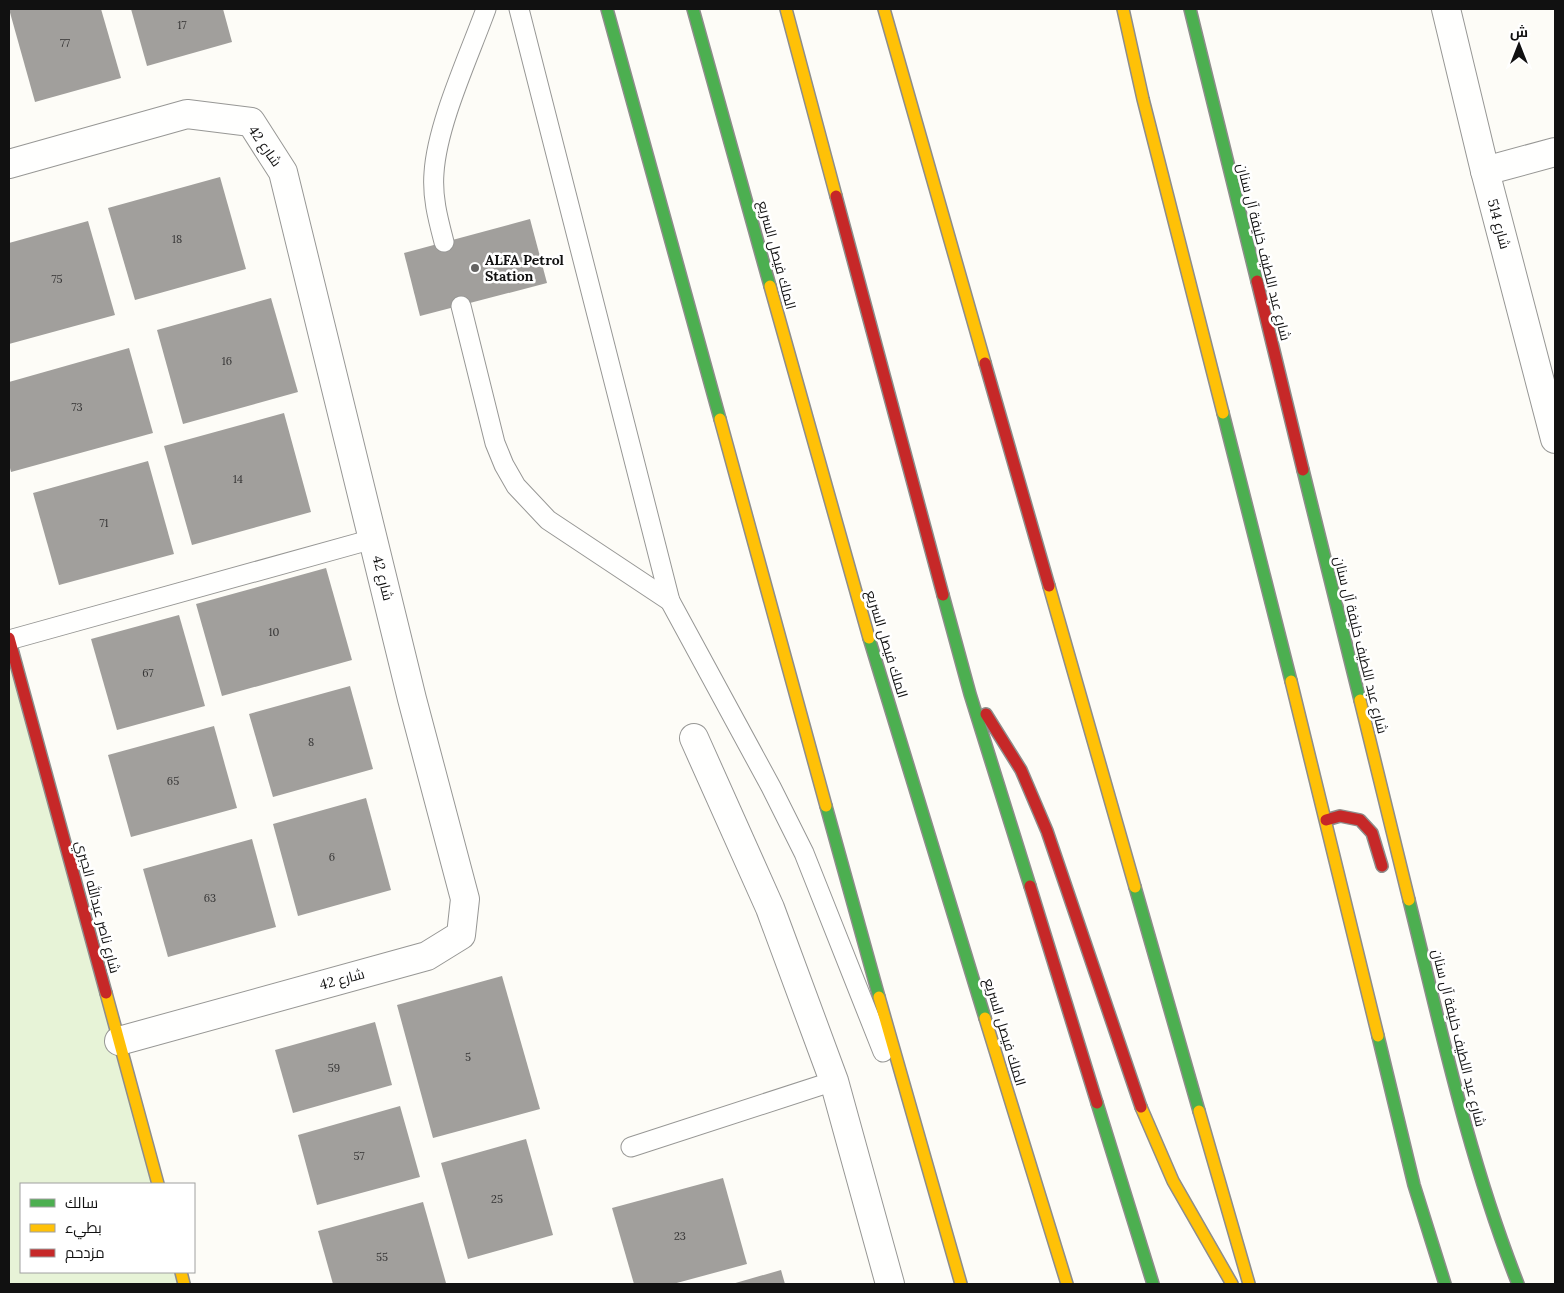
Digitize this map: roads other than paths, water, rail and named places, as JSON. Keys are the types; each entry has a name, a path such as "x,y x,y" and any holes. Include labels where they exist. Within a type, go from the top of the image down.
{"main road":[{"path":"607,9 908,1104 961,1284"},
{"name":"الملك فيصل السريع","path":"693,9 851,580 1067,1284"},
{"path":"786,9 970,694 1153,1284"},
{"path":"884,9 1249,1284"},
{"path":"1123,9 1142,99 1326,820 1414,1185 1445,1284"},
{"name":"شارع عبد اللطيف خليفة آل سنان","path":"1190,9 1454,1084 1494,1223 1518,1284"},
{"name":"شارع ناصر عبدالله الجبري","path":"9,639 158,1183"},
{"path":"970,694 994,726 1015,760 1032,796 1048,833 1134,1089 1156,1145 1181,1199 1232,1284"},
{"path":"1326,820 1347,816 1366,824 1376,838 1384,875"},
{"path":"1417,980 1437,1014"}],"street":[{"name":"شارع 514","path":"1446,9 1485,171 1554,431"},
{"name":"شارع 42","path":"9,164 187,114 251,122 283,172 373,539 465,899 460,935 427,956 119,1040"},
{"path":"1485,171 1555,152"},
{"path":"694,738 770,908 834,1081 890,1284"}],"lane":[{"path":"444,242 434,197 434,173 437,151 443,128 486,9"},
{"path":"520,9 670,601 771,787 804,853 867,1014 908,1104"},
{"path":"460,306 495,443 504,465 516,486 548,520 670,601"},
{"path":"9,639 373,539"},
{"path":"631,1147 834,1081"}],"place":[{"name":"ALFA Petrol Station","path":"475,268"}]}
